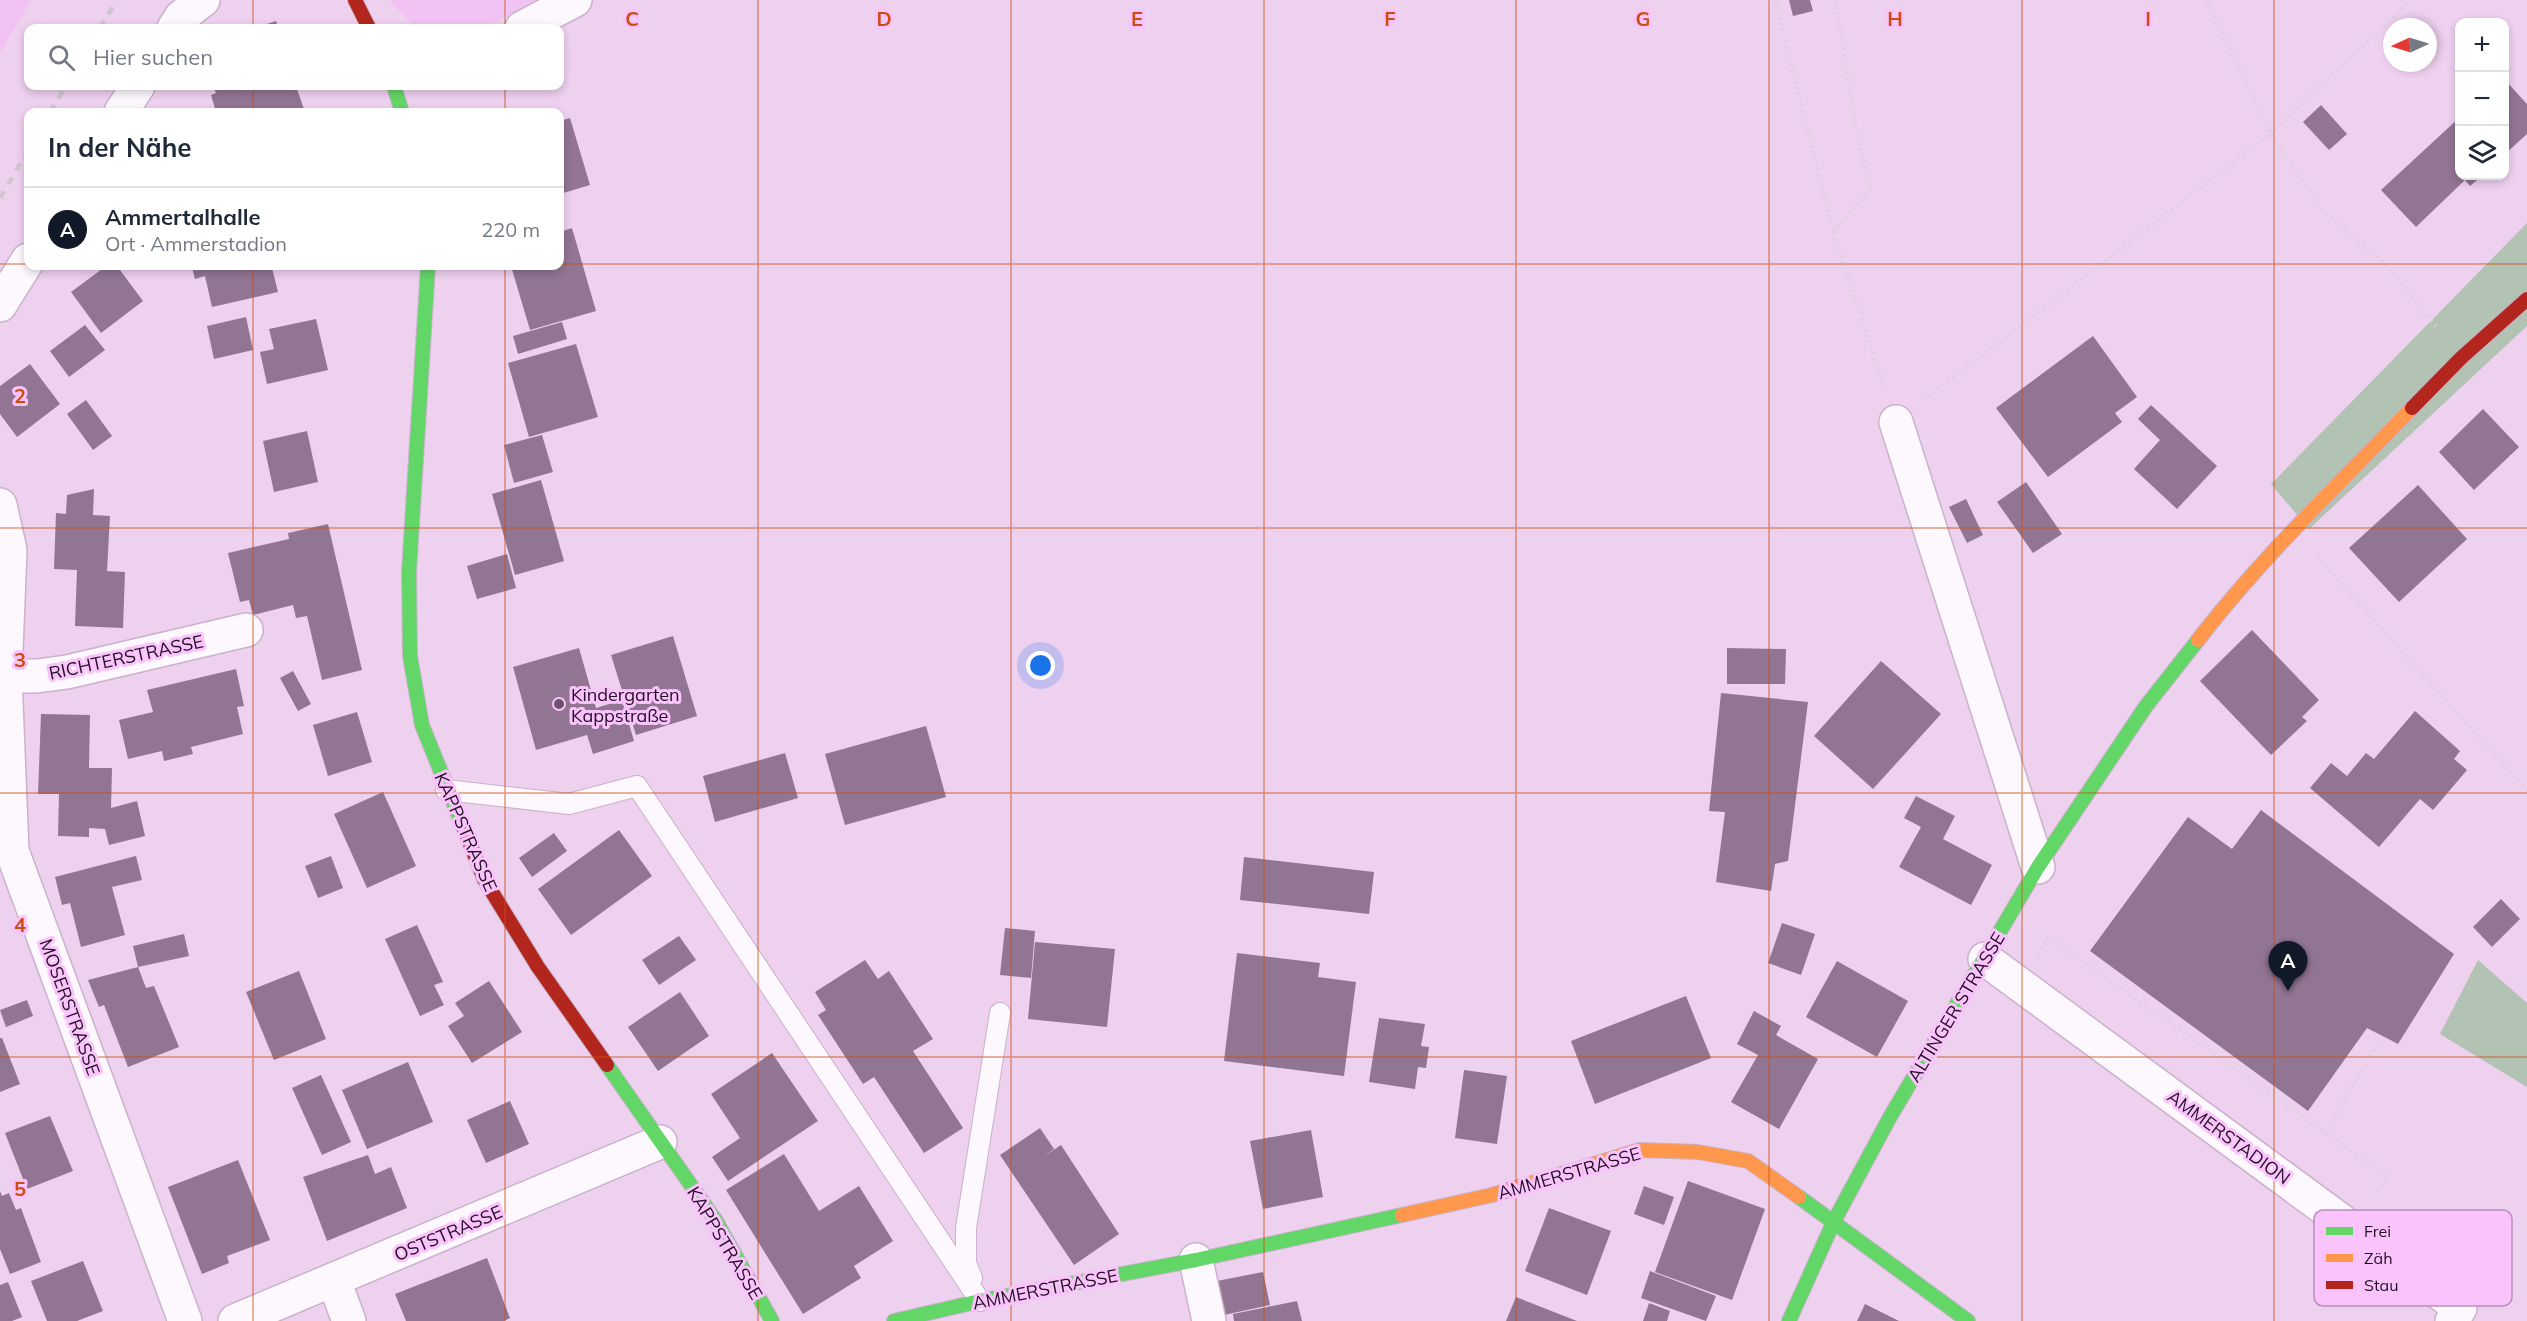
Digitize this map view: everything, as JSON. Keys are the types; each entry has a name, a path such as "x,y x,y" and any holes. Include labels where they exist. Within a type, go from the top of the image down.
{"street":[{"path":"177,24 181,17 203,0"},
{"path":"355,0 367,24"},
{"path":"529,24 574,0"},
{"path":"124,108 135,90"},
{"path":"395,90 401,108"},
{"path":"0,305 24,266"},
{"name":"KAPPSTRASSE","path":"428,270 410,572 410,656 422,725 446,790 484,879 538,967 716,1221 772,1321"},
{"name":"ALTINGER STRASSE","path":"1789,1321 1834,1221 1890,1117 2038,867 2146,706 2226,604 2294,530 2461,358 2527,299"},
{"path":"1896,422 2038,867"},
{"name":"MOSERSTRASSE","path":"0,505 10,550 5,676 12,850 185,1321"},
{"name":"RICHTERSTRASSE","path":"5,676 37,676 67,672 246,630"},
{"name":"AMMERSTADION","path":"1985,959 2329,1210"},
{"name":"OSTSTRASSE","path":"236,1321 660,1142"},
{"name":"AMMERSTRASSE","path":"894,1321 980,1301 1196,1260 1492,1195 1640,1150 1698,1152 1748,1161 1834,1221 1968,1321"},
{"path":"1196,1260 1209,1321"},
{"path":"334,1281 349,1321"},
{"name":"AMMERSTADION","path":"2452,1321 2460,1308 2457,1306"}],"lane":[{"path":"446,790 569,804 637,786 980,1301"},
{"path":"980,1301 966,1263 966,1228 999,1014"}],"path":[{"path":"1775,0 1833,231 1896,422 2270,134 2411,0"},
{"path":"1833,231 1870,190 1855,124 1835,0"},
{"path":"2206,0 2270,134 2324,211 2385,264 2461,358"},
{"path":"2294,530 2527,790"},
{"path":"2020,984 2048,937 2387,1176 2367,1210"},
{"path":"2325,1134 2382,1036"}],"shaded area":[{"path":"0,0 31,0 0,53"},
{"path":"389,0 536,0 495,22 486,24 412,24"}],"green space":[{"path":"2527,223 2527,326 2309,529 2271,484"},
{"path":"2478,960 2527,1003 2527,1087 2440,1034"}],"building":[{"path":"1789,0 1810,0 1813,11 1793,16"},
{"path":"2509,84 2527,104 2527,134 2509,150"},
{"path":"215,90 297,90 304,108 215,108 211,95 216,93"},
{"path":"2321,105 2347,134 2329,150 2303,122"},
{"path":"570,118 590,185 564,193 564,120"},
{"path":"2455,122 2455,180 2465,180 2416,227 2381,190"},
{"path":"2465,180 2477,180 2470,186"},
{"path":"572,228 596,311 530,330 512,270 564,270 564,231"},
{"path":"101,270 120,270 143,301 101,333 71,292"},
{"path":"193,270 272,270 278,292 212,307 205,276 195,279"},
{"path":"246,317 253,350 214,359 207,326"},
{"path":"316,319 328,370 267,384 260,352 274,349 269,329"},
{"path":"562,322 567,339 518,354 513,336"},
{"path":"85,325 105,350 69,377 50,351"},
{"path":"2093,336 2137,397 2115,413 2122,422 2048,477 1996,408"},
{"path":"576,344 598,417 529,437 508,363"},
{"path":"30,364 60,404 17,437 0,414 0,386"},
{"path":"86,400 112,436 93,450 67,414"},
{"path":"2151,405 2217,466 2177,509 2134,469 2160,440 2138,419"},
{"path":"2483,409 2519,447 2474,490 2439,452"},
{"path":"307,431 318,482 274,492 263,441"},
{"path":"542,435 553,472 514,483 504,445"},
{"path":"541,480 564,561 515,575 492,494"},
{"path":"2026,482 2062,534 2033,553 1997,502"},
{"path":"2418,485 2467,539 2399,602 2349,548"},
{"path":"94,489 93,515 110,516 107,571 125,572 123,628 75,626 77,570 54,569 56,513 66,514 67,495"},
{"path":"1966,499 1983,535 1967,543 1949,507"},
{"path":"328,524 362,670 322,680 307,616 296,618 293,605 253,615 249,600 240,602 228,553 289,539 288,533"},
{"path":"507,554 516,588 477,599 467,566"},
{"path":"2252,630 2319,700 2302,717 2307,721 2271,755 2200,681"},
{"path":"673,636 697,716 636,735 611,655"},
{"name":"Kindergarten Kappstraße","path":"579,648 596,708 622,700 634,741 593,754 587,735 536,750 513,667"},
{"path":"1727,648 1786,649 1785,684 1727,684"},
{"path":"1881,661 1941,714 1873,789 1814,736"},
{"path":"236,669 244,706 237,707 243,734 191,747 193,754 164,761 162,751 128,759 119,720 153,712 147,690"},
{"path":"293,671 311,704 298,711 280,678"},
{"path":"1721,693 1808,702 1788,861 1775,864 1771,891 1716,882 1725,812 1709,811"},
{"path":"2415,711 2460,751 2454,759 2467,770 2433,810 2420,799 2379,847 2310,788 2331,763 2347,776 2366,753 2374,759"},
{"path":"357,712 372,762 328,776 313,725"},
{"path":"41,714 90,715 89,768 112,768 111,808 137,801 145,836 109,845 105,829 89,828 89,837 58,836 59,794 38,794"},
{"path":"926,726 946,797 845,825 825,754"},
{"path":"785,753 798,798 715,822 703,776"},
{"path":"383,792 416,866 367,888 334,814"},
{"path":"1916,796 1955,816 1943,839 1992,865 1971,905 1899,867 1921,827 1904,818"},
{"path":"2261,810 2454,954 2398,1044 2367,1028 2308,1111 2090,951 2188,817 2232,849"},
{"path":"619,830 652,876 571,935 538,889"},
{"path":"554,833 567,851 532,877 519,858"},
{"path":"136,856 142,880 112,887 125,935 81,947 70,903 62,905 55,877"},
{"path":"331,856 343,888 318,898 305,866"},
{"path":"1244,857 1374,872 1369,914 1240,900"},
{"path":"2501,899 2520,919 2492,947 2473,927"},
{"path":"1782,923 1815,934 1801,975 1768,963"},
{"path":"417,925 443,982 434,985 444,1005 420,1016 385,939"},
{"path":"1005,928 1035,931 1031,978 1000,975"},
{"path":"184,934 189,956 138,967 133,946"},
{"path":"679,936 696,960 659,985 642,960"},
{"path":"1035,942 1115,949 1107,1027 1028,1019"},
{"path":"1237,953 1320,963 1318,977 1356,982 1344,1076 1224,1061"},
{"path":"865,960 878,979 889,971 933,1039 913,1051 963,1128 924,1153 874,1077 863,1084 818,1015 826,1010 815,992"},
{"path":"1837,961 1908,1001 1877,1057 1806,1017"},
{"path":"138,967 146,988 154,986 179,1047 128,1067 104,1005 99,1007 88,980"},
{"path":"299,971 326,1039 274,1060 246,992"},
{"path":"489,981 522,1032 472,1063 448,1026 464,1016 455,1003"},
{"path":"680,992 709,1036 658,1071 628,1027"},
{"path":"1686,996 1711,1058 1595,1104 1571,1041"},
{"path":"27,1000 33,1016 6,1027 0,1010"},
{"path":"1754,1011 1781,1026 1776,1035 1818,1059 1779,1129 1731,1102 1758,1055 1737,1044"},
{"path":"1379,1018 1425,1024 1421,1046 1429,1047 1426,1068 1418,1067 1415,1089 1369,1082"},
{"path":"0,1038 2,1038 20,1084 0,1092"},
{"path":"772,1053 818,1121 728,1181 712,1157 740,1138 711,1094"},
{"path":"408,1062 433,1122 367,1149 342,1090"},
{"path":"1464,1070 1507,1076 1497,1144 1455,1138"},
{"path":"321,1075 351,1142 322,1155 292,1088"},
{"path":"510,1101 529,1144 486,1163 467,1120"},
{"path":"50,1116 73,1171 27,1189 5,1133"},
{"path":"1040,1128 1054,1149 1043,1157 1061,1145 1119,1234 1074,1265 1000,1155"},
{"path":"1311,1130 1323,1197 1263,1209 1250,1141"},
{"path":"784,1154 819,1211 859,1186 893,1241 854,1266 861,1278 803,1314 726,1190"},
{"path":"368,1155 375,1174 391,1167 407,1208 327,1241 303,1177"},
{"path":"238,1160 270,1240 227,1256 229,1263 202,1274 168,1187"},
{"path":"1688,1181 1765,1209 1732,1300 1655,1272"},
{"path":"1644,1186 1674,1197 1664,1225 1634,1214"},
{"path":"0,1191 2,1196 9,1193 16,1210 21,1208 41,1262 10,1274 0,1249"},
{"path":"1549,1208 1611,1231 1587,1295 1525,1271"},
{"path":"487,1258 510,1318 504,1321 406,1321 395,1294"},
{"path":"83,1261 103,1311 77,1321 47,1321 31,1281"},
{"path":"1650,1271 1716,1296 1706,1321 1641,1298"},
{"path":"1263,1272 1270,1305 1224,1315 1217,1281"},
{"path":"8,1282 22,1317 12,1321 0,1321 0,1285"},
{"path":"1516,1297 1577,1321 1506,1321"},
{"path":"1297,1301 1302,1321 1234,1321 1233,1314"},
{"path":"1649,1303 1670,1311 1667,1321 1643,1321"},
{"path":"1865,1304 1899,1321 1857,1321"}],"railway":[{"path":"102,24 117,0"},
{"path":"52,108 64,90"},
{"path":"0,198 24,157"}],"traffic: fast":[{"path":"395,90 401,108"},
{"path":"428,270 409,572 410,656 422,725 462,824"},
{"path":"1789,1321 1834,1221 1890,1117 2038,867 2146,706 2198,640"},
{"path":"607,1065 716,1221 772,1321"},
{"path":"1799,1197 1968,1321"},
{"path":"894,1321 980,1301 1196,1260 1402,1215"}],"traffic: slow":[{"path":"2198,640 2248,579 2412,408"},
{"path":"1402,1215 1492,1195 1640,1150 1698,1152 1748,1161 1799,1197"}],"traffic: jam":[{"path":"355,0 367,24"},
{"path":"2412,408 2461,358 2527,299"},
{"path":"462,824 484,879 538,967 607,1065"}],"place":[{"name":"Kindergarten Kappstraße","path":"559,704"},
{"name":"Ammertalhalle","path":"2288,991"}]}
